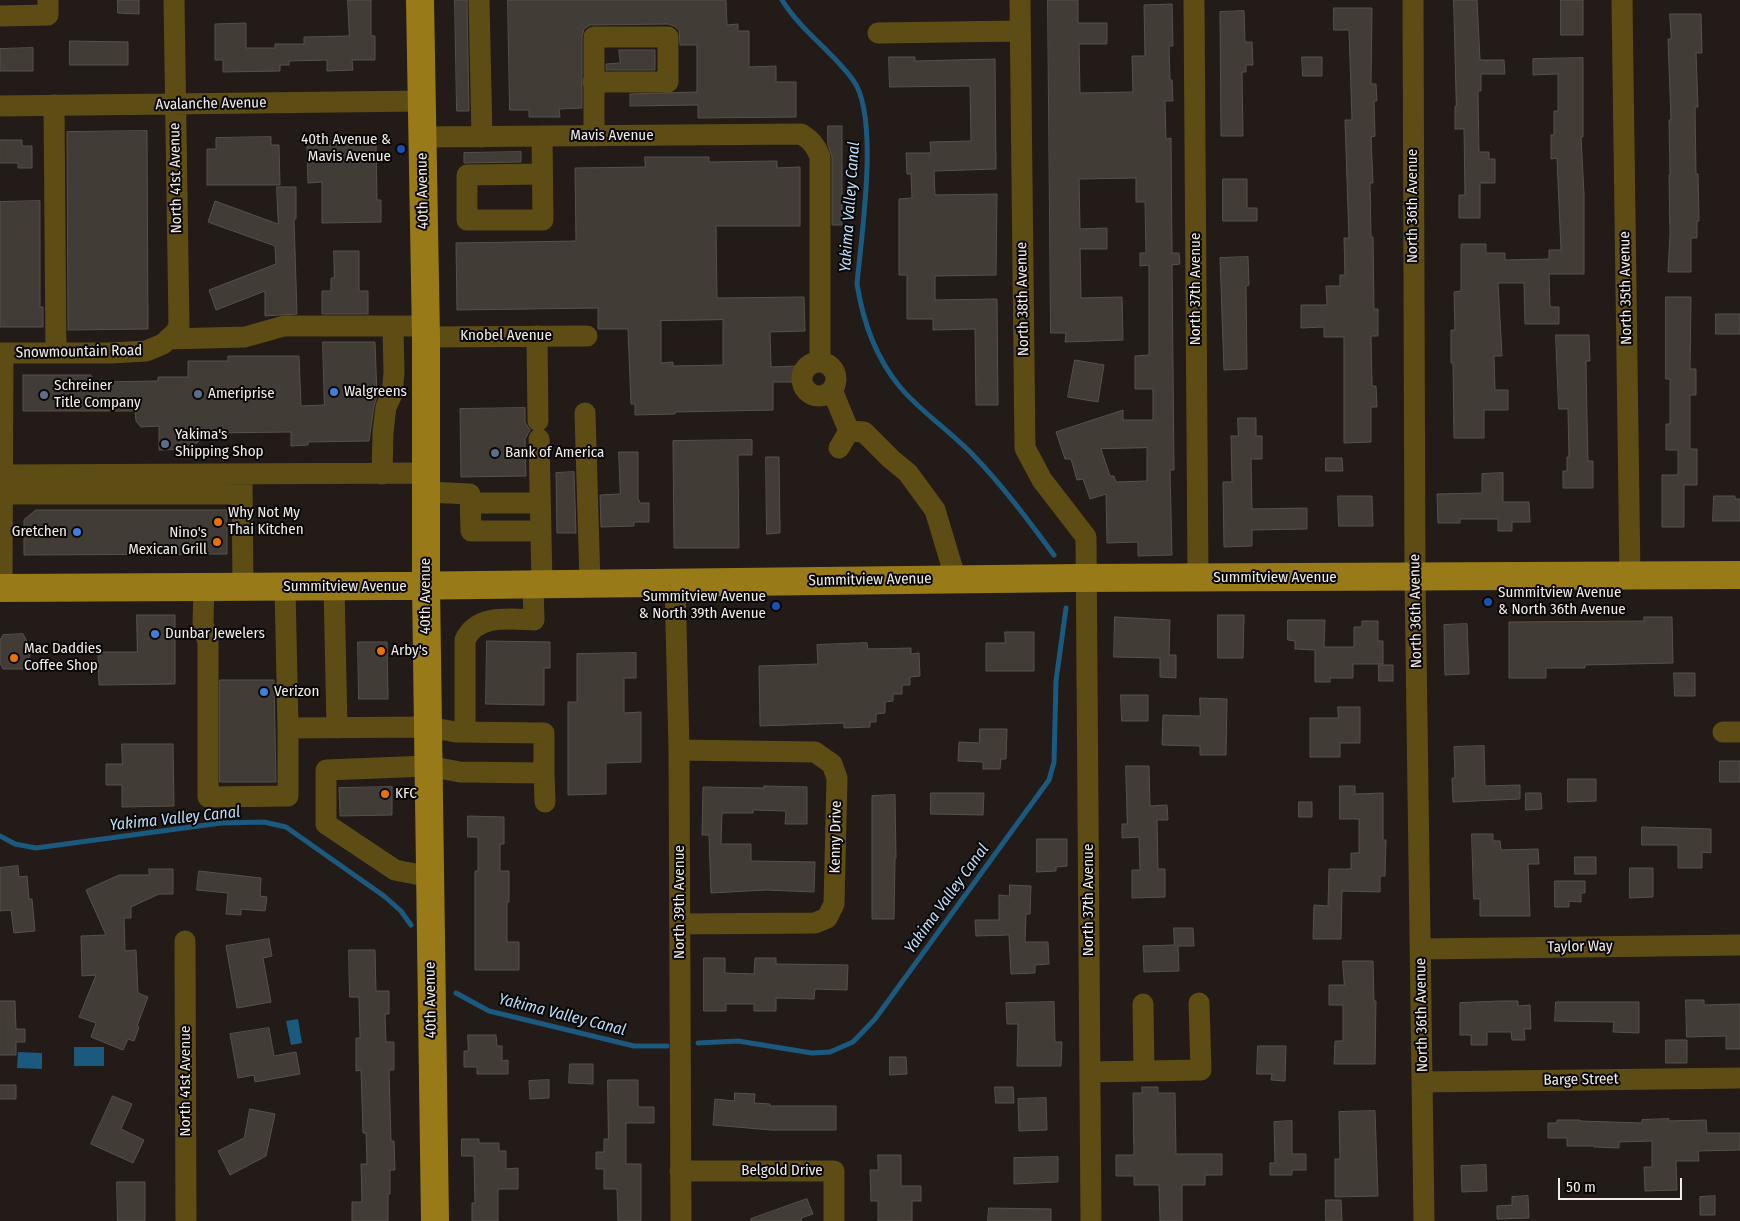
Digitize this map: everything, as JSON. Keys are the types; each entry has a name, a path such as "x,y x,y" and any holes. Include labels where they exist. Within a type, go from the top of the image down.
{"main road":[{"name":"40th Avenue","path":"420,0 426,331 426,586 434,1221"},
{"name":"Summitview Avenue","path":"1,588 426,586 1087,578 1740,575"}],"street":[{"path":"0,16 48,15 48,0"},
{"name":"North 41st Avenue","path":"173,332 174,0"},
{"path":"479,0 482,137"},
{"name":"North 38th Avenue","path":"1020,0 1025,448 1042,480 1086,537 1087,578"},
{"name":"North 37th Avenue","path":"1194,0 1198,578"},
{"name":"North 36th Avenue","path":"1413,0 1415,577 1424,1221"},
{"name":"North 35th Avenue","path":"1622,0 1630,576"},
{"path":"878,33 1020,32"},
{"path":"593,82 594,136"},
{"name":"Avalanche Avenue","path":"0,106 422,101"},
{"path":"54,105 56,353"},
{"name":"Mavis Avenue","path":"422,137 801,134 810,140 820,157 820,362"},
{"path":"542,136 542,174"},
{"name":"Knobel Avenue","path":"173,332 246,337 284,326 393,326 426,331 537,336 587,336"},
{"path":"382,474 383,432 386,407 392,394 394,373 393,326"},
{"name":"Snowmountain Road","path":"2,353 140,352 158,348 173,332"},
{"path":"465,732 464,640 468,632 480,623 496,620 534,620 541,531 537,336"},
{"path":"1,588 3,484 2,353"},
{"path":"820,362 830,366 834,370 836,381 832,390 828,394 812,395 804,387 803,375 805,370 814,363 820,362"},
{"path":"832,390 844,440 864,432 908,473 935,510 956,580"},
{"path":"585,413 590,584"},
{"path":"3,484 242,484 382,474 470,494 471,531 541,531"},
{"path":"242,484 243,587"},
{"path":"471,503 540,503"},
{"name":"North 37th Avenue","path":"1087,578 1091,1221"},
{"name":"North 39th Avenue","path":"675,582 679,750 681,1221"},
{"path":"334,586 337,728"},
{"path":"204,587 203,623 208,643 208,797 288,796 285,587"},
{"path":"288,728 428,727 465,732 544,733 545,802"},
{"name":"Kenny Drive","path":"679,750 815,752 832,764 837,778 834,904 827,918 815,924 680,924"},
{"path":"430,877 394,870 326,824 326,770 428,766 460,772 544,773"},
{"name":"North 41st Avenue","path":"185,941 186,1221"},
{"name":"Taylor Way","path":"1421,949 1740,945"},
{"path":"1090,1072 1201,1070 1199,1003"},
{"path":"1143,1004 1144,1071"},
{"name":"Barge Street","path":"1423,1082 1740,1078"},
{"name":"Belgold Drive","path":"680,1171 834,1171 834,1221"}],"water":[{"path":"298,1019 302,1043 291,1045 286,1021"},
{"path":"74,1047 104,1047 104,1066 74,1066"},
{"path":"18,1052 42,1053 42,1069 17,1068"}],"building":[{"path":"118,0 139,0 139,14 118,13"},
{"path":"348,0 371,0 371,36 375,36 375,60 352,60 353,70 327,71 327,60 289,61 289,65 280,65 280,71 223,72 223,60 215,60 215,24 246,23 246,48 275,48 275,44 304,44 304,37 349,36"},
{"path":"455,0 467,0 469,111 457,111"},
{"path":"508,0 726,0 727,25 738,24 738,31 749,31 749,67 776,66 776,82 796,82 796,117 698,118 698,105 630,106 630,94 697,92 697,45 680,45 679,30 668,24 590,25 584,29 582,37 582,108 559,109 560,117 529,117 529,110 510,110"},
{"path":"1048,0 1078,0 1078,23 1107,23 1107,44 1079,44 1080,93 1133,92 1132,56 1145,56 1144,5 1172,4 1173,46 1169,46 1173,101 1165,101 1166,139 1171,138 1172,253 1179,253 1180,264 1172,265 1174,470 1170,470 1172,555 1138,556 1138,542 1107,543 1106,494 1090,499 1083,479 1077,480 1071,459 1065,459 1056,432 1123,410 1123,420 1153,420 1153,389 1135,389 1135,356 1149,355 1149,265 1140,266 1140,253 1146,253 1145,202 1136,202 1136,178 1079,179 1080,229 1107,228 1107,249 1080,249 1081,298 1122,297 1123,340 1065,342 1066,333 1051,333","holes":["1147,448 1147,481 1116,482 1114,476 1110,476 1101,449"]},
{"path":"1454,0 1477,0 1480,60 1504,60 1505,74 1481,74 1481,91 1478,91 1479,152 1489,152 1489,159 1495,159 1495,183 1480,183 1480,218 1459,218 1459,195 1465,195 1464,129 1455,129"},
{"path":"1561,0 1583,0 1583,35 1561,35"},
{"path":"1334,8 1372,8 1371,84 1376,84 1377,101 1374,101 1375,136 1371,137 1373,183 1370,183 1374,309 1378,309 1378,336 1371,336 1372,386 1376,386 1377,407 1371,407 1371,442 1344,443 1344,337 1324,337 1324,327 1301,328 1301,305 1327,305 1326,286 1340,286 1340,275 1345,275 1344,238 1349,238 1345,120 1352,120 1349,30 1334,30"},
{"path":"1244,11 1245,42 1252,42 1253,65 1246,65 1246,72 1242,72 1243,136 1221,136 1220,12"},
{"path":"1670,14 1701,14 1702,53 1696,53 1698,107 1695,107 1699,221 1697,221 1697,238 1691,238 1691,272 1668,272 1670,234 1669,120 1671,120 1668,39 1671,39"},
{"path":"70,41 128,42 128,65 70,65"},
{"path":"33,48 33,71 0,71 0,49"},
{"path":"619,50 655,50 655,70 606,70 606,64 620,63"},
{"path":"889,57 915,57 915,61 995,59 996,169 934,171 935,195 997,194 996,275 935,276 935,300 997,299 998,405 976,405 975,329 933,330 933,319 907,319 907,275 899,275 899,199 912,198 911,174 907,174 906,153 931,153 930,142 971,141 970,86 890,87"},
{"path":"1302,57 1322,57 1322,76 1303,76"},
{"path":"1583,58 1583,137 1581,137 1584,194 1584,274 1549,274 1550,307 1559,307 1559,324 1525,324 1524,283 1498,283 1502,356 1494,356 1495,390 1508,390 1508,410 1484,410 1484,438 1454,438 1451,330 1455,330 1454,292 1461,291 1461,244 1486,244 1486,253 1505,253 1505,260 1549,259 1549,250 1561,250 1557,158 1551,159 1554,111 1558,111 1558,74 1533,75 1533,59"},
{"path":"828,126 842,126 842,225 832,225 832,157 828,145"},
{"path":"147,131 148,329 68,330 67,132"},
{"path":"271,137 271,145 279,145 280,185 207,185 207,149 216,149 216,138"},
{"path":"0,140 22,140 22,146 32,146 32,168 18,168 18,163 0,163"},
{"path":"376,141 377,200 381,200 381,222 322,223 322,182 308,183 307,142"},
{"path":"521,152 521,162 464,163 464,153"},
{"path":"645,157 709,157 709,162 777,161 777,168 800,167 800,226 716,226 717,298 804,297 805,331 770,332 771,367 796,366 796,382 773,382 773,410 675,412 675,414 635,415 635,404 631,404 628,329 598,329 598,308 457,310 456,243 576,241 575,168 645,167","holes":["723,320 723,365 673,366 673,362 661,363 661,321"]},
{"path":"1223,179 1247,179 1247,208 1257,208 1257,221 1223,221"},
{"path":"277,187 296,187 296,219 294,219 297,314 265,316 265,291 216,310 209,290 276,264 275,246 208,222 215,201 278,224"},
{"path":"40,201 40,307 43,307 43,327 0,327 0,202"},
{"path":"334,251 359,251 359,291 368,291 368,314 322,314 322,291 331,291 331,278 334,278"},
{"path":"1248,257 1249,285 1246,286 1247,369 1224,370 1220,258"},
{"path":"1666,297 1691,297 1690,369 1696,369 1696,395 1690,395 1690,449 1697,449 1697,485 1684,485 1684,527 1662,527 1662,475 1678,475 1678,450 1666,450 1666,424 1670,424 1670,379 1666,379"},
{"path":"1716,314 1740,314 1740,334 1716,334"},
{"path":"1556,335 1589,335 1590,361 1586,361 1588,461 1593,461 1593,488 1563,488 1563,471 1567,471 1567,457 1569,457 1568,409 1559,409"},
{"path":"323,342 375,342 377,397 369,441 308,442 308,445 291,446 291,432 209,433 189,449 159,450 159,426 141,427 136,421 135,411 23,411 23,375 91,375 91,382 158,381 158,377 188,377 188,361 228,361 228,356 299,356 301,406 324,405"},
{"path":"1075,360 1104,365 1098,402 1068,397"},
{"path":"525,408 525,422 530,430 525,439 526,476 461,477 460,409"},
{"path":"1238,418 1256,418 1256,436 1262,436 1262,459 1251,459 1252,509 1307,508 1307,529 1252,530 1252,546 1224,547 1223,482 1232,482 1231,436 1238,436"},
{"path":"752,440 752,455 738,455 739,548 674,548 673,441"},
{"path":"619,452 638,452 638,498 640,503 649,503 649,522 634,522 634,526 601,527 600,495 620,494"},
{"path":"766,457 779,457 780,533 767,534"},
{"path":"1326,458 1342,458 1343,471 1326,471"},
{"path":"574,472 576,533 557,533 556,473"},
{"path":"1503,473 1503,502 1529,502 1530,522 1512,522 1512,531 1498,531 1498,519 1460,519 1460,523 1438,523 1437,494 1482,493 1482,474"},
{"path":"1338,496 1372,496 1373,526 1339,526"},
{"path":"1714,496 1735,496 1735,499 1740,499 1740,521 1713,521"},
{"path":"36,510 227,510 227,554 24,555 24,520"},
{"path":"137,615 175,615 175,684 99,685 98,652 137,652"},
{"path":"1218,615 1244,615 1243,658 1218,658"},
{"path":"1115,617 1170,620 1169,655 1176,655 1176,678 1160,677 1160,658 1114,657"},
{"path":"1644,617 1672,617 1673,663 1585,665 1585,668 1546,668 1546,678 1509,678 1509,622 1644,621"},
{"path":"1288,620 1325,620 1324,647 1354,647 1354,627 1362,627 1362,621 1378,621 1378,641 1383,641 1383,664 1353,664 1353,678 1330,678 1330,682 1315,682 1315,650 1295,649 1295,641 1288,640"},
{"path":"1467,624 1469,674 1445,675 1444,625"},
{"path":"1005,632 1034,632 1034,671 986,671 986,643 1005,643"},
{"name":"Mac Daddies Coffee Shop","path":"23,634 32,651 23,669 3,669 0,663 0,640 3,635"},
{"path":"487,641 550,642 550,668 544,668 544,705 486,704"},
{"path":"358,642 387,642 388,699 359,699"},
{"path":"867,643 868,649 911,648 911,654 919,653 920,676 910,677 910,685 902,685 902,694 893,694 893,701 885,702 885,713 876,714 876,722 870,722 870,727 844,728 844,723 760,726 759,666 818,664 817,645"},
{"path":"636,653 636,678 624,678 624,713 641,712 641,762 606,763 606,794 568,795 568,702 577,702 577,654"},
{"path":"1379,665 1393,665 1393,681 1379,681"},
{"path":"1674,673 1695,673 1695,696 1675,696"},
{"path":"220,680 274,680 276,782 220,782"},
{"path":"1121,695 1148,695 1148,721 1122,721"},
{"path":"1200,698 1227,699 1226,755 1200,755 1200,746 1162,745 1163,715 1200,716"},
{"path":"1338,707 1360,707 1360,743 1340,743 1340,757 1310,757 1310,718 1338,718"},
{"path":"980,729 1007,729 1006,759 1001,759 1000,769 983,769 983,762 958,761 959,742 979,743"},
{"path":"122,744 173,744 174,806 122,807 122,785 106,785 106,764 122,764"},
{"path":"1484,746 1485,786 1520,785 1520,799 1453,802 1452,778 1455,778 1454,747"},
{"path":"1720,761 1740,761 1740,782 1720,782"},
{"path":"1126,766 1149,766 1150,806 1167,805 1168,820 1157,820 1158,869 1165,869 1165,897 1132,898 1132,870 1140,870 1139,837 1122,838 1122,824 1127,824"},
{"path":"1568,779 1596,779 1596,801 1568,802"},
{"path":"764,786 807,787 807,824 785,824 786,811 753,810 753,813 722,813 721,844 751,844 751,861 815,862 814,892 766,890 711,893 709,835 702,835 703,787 764,788"},
{"path":"1340,786 1355,786 1355,794 1383,793 1383,840 1386,840 1385,876 1380,876 1380,892 1342,891 1341,939 1313,939 1314,905 1328,906 1329,869 1351,869 1351,853 1359,853 1359,819 1340,819"},
{"path":"392,787 392,815 340,816 339,788"},
{"path":"931,793 984,793 983,815 931,814"},
{"path":"1526,793 1541,793 1542,809 1526,810"},
{"path":"895,795 896,858 894,919 872,919 872,796"},
{"path":"1299,802 1312,802 1312,817 1299,817"},
{"path":"468,816 504,817 504,844 500,844 500,871 509,871 507,942 519,942 519,970 475,970 475,871 478,871 478,837 468,837"},
{"path":"1642,827 1711,829 1711,853 1702,852 1702,868 1678,868 1678,845 1642,845"},
{"path":"1472,834 1493,834 1493,841 1500,841 1501,850 1538,849 1539,864 1528,864 1530,916 1480,916 1480,899 1474,899"},
{"path":"1037,839 1067,839 1067,866 1056,867 1056,871 1037,872"},
{"path":"1575,857 1596,857 1596,874 1575,874"},
{"path":"18,866 19,877 27,876 29,899 32,899 35,931 14,933 11,910 0,911 0,868"},
{"path":"1630,868 1653,868 1653,897 1630,898"},
{"path":"149,869 173,869 173,894 159,894 131,907 131,918 124,918 125,951 136,950 138,993 148,997 137,1026 139,1027 134,1041 128,1039 123,1050 91,1037 96,1023 79,1017 96,975 82,976 81,936 106,935 86,890 119,875 149,875"},
{"path":"199,871 261,878 260,896 267,897 265,911 241,909 241,915 226,914 228,893 197,890"},
{"path":"1555,881 1585,881 1585,893 1581,893 1581,902 1569,901 1569,907 1555,907"},
{"path":"1010,885 1031,886 1030,914 1026,914 1025,942 1048,942 1049,964 1035,965 1035,973 1011,974 1009,935 976,936 975,920 999,920 999,895 1009,896"},
{"path":"1174,928 1193,928 1194,946 1178,946 1179,971 1144,972 1143,946 1174,945"},
{"path":"269,939 272,956 263,958 271,1002 237,1008 226,946"},
{"path":"349,950 375,950 376,991 389,991 389,1014 385,1014 386,1042 394,1042 394,1070 389,1070 391,1141 394,1141 395,1170 390,1170 388,1221 352,1221 352,1202 362,1202 361,1164 367,1164 366,1133 363,1133 361,1070 356,1071 356,1038 360,1038 359,997 350,997"},
{"path":"704,958 725,958 725,973 754,974 755,958 776,958 776,964 848,965 847,990 815,989 814,999 776,998 776,1011 754,1011 754,1004 726,1004 726,1011 704,1011"},
{"path":"1343,961 1373,961 1374,1001 1376,1001 1375,1064 1334,1064 1335,1041 1343,1041 1343,1005 1329,1005 1329,985 1344,985"},
{"path":"1686,1000 1704,1000 1704,1005 1740,1004 1740,1049 1726,1049 1726,1036 1687,1037"},
{"path":"0,1001 15,1001 16,1029 25,1029 25,1042 16,1042 16,1055 0,1055"},
{"path":"1518,1001 1518,1006 1530,1005 1531,1029 1524,1029 1525,1040 1512,1040 1511,1032 1487,1032 1487,1045 1471,1045 1471,1035 1460,1035 1460,1003"},
{"path":"1054,1002 1055,1042 1062,1042 1061,1066 1017,1066 1018,1024 1007,1024 1006,1003"},
{"path":"1556,1002 1639,1002 1639,1033 1613,1032 1614,1022 1555,1021"},
{"path":"269,1028 274,1056 296,1052 300,1074 255,1082 254,1075 238,1078 230,1034"},
{"path":"468,1035 496,1035 497,1046 502,1046 502,1061 508,1060 508,1074 477,1074 477,1067 464,1067 464,1051 468,1051"},
{"path":"1666,1040 1687,1040 1687,1063 1666,1063"},
{"path":"1258,1046 1286,1046 1285,1081 1271,1080 1272,1074 1257,1074"},
{"path":"890,1057 906,1057 907,1074 890,1075"},
{"path":"570,1064 593,1064 593,1084 569,1083"},
{"path":"549,1080 549,1098 530,1099 529,1081"},
{"path":"608,1080 638,1080 638,1107 654,1107 654,1123 626,1123 626,1164 641,1164 641,1221 618,1221 617,1189 604,1189 604,1169 596,1169 596,1152 604,1152 604,1139 608,1139"},
{"path":"0,1085 16,1085 16,1099 0,1099"},
{"path":"995,1087 1013,1087 1014,1103 996,1103"},
{"path":"1142,1087 1158,1087 1158,1093 1175,1093 1176,1154 1222,1154 1222,1175 1205,1175 1205,1185 1182,1185 1182,1221 1160,1221 1159,1185 1134,1185 1134,1176 1116,1176 1116,1155 1134,1155 1133,1093 1142,1093"},
{"path":"735,1093 755,1094 754,1103 770,1104 770,1106 836,1106 836,1130 771,1130 713,1125 715,1099 734,1101"},
{"path":"113,1096 132,1104 121,1129 144,1140 133,1163 91,1144"},
{"path":"1046,1098 1047,1130 1019,1131 1018,1099"},
{"path":"250,1109 275,1114 266,1156 230,1175 218,1151 244,1138"},
{"path":"1375,1111 1378,1196 1335,1197 1335,1159 1340,1159 1339,1112"},
{"path":"1669,1119 1669,1121 1706,1120 1707,1133 1740,1133 1740,1150 1698,1151 1699,1161 1676,1161 1677,1190 1645,1191 1644,1167 1652,1167 1652,1141 1619,1142 1619,1148 1567,1146 1567,1138 1548,1138 1548,1123 1557,1123 1557,1120 1642,1123 1642,1120"},
{"path":"1292,1121 1292,1154 1306,1154 1306,1170 1292,1170 1292,1175 1270,1175 1270,1163 1275,1163 1274,1122"},
{"path":"462,1139 479,1139 479,1143 499,1143 499,1151 506,1151 506,1169 518,1168 518,1189 498,1189 498,1221 472,1221 472,1203 475,1203 474,1156 462,1156"},
{"path":"878,1155 901,1155 901,1186 921,1186 921,1201 912,1201 912,1221 878,1221 878,1201 871,1201 870,1170 878,1170"},
{"path":"1058,1157 1058,1182 1014,1184 1014,1158"},
{"path":"1486,1165 1487,1191 1462,1192 1461,1166"},
{"path":"117,1182 145,1182 145,1221 118,1221"},
{"path":"1528,1196 1529,1218 1497,1219 1497,1206 1512,1205 1512,1197"},
{"path":"1715,1196 1715,1215 1700,1215 1700,1197"},
{"path":"807,1199 813,1214 801,1218 802,1221 751,1221 751,1219"},
{"path":"1326,1200 1341,1200 1342,1221 1326,1221"},
{"path":"989,1208 1051,1209 1051,1221 988,1221"}],"waterway":[{"name":"Yakima Valley Canal","path":"782,0 798,22 845,70 853,80 861,97 866,121 867,178 857,284 867,326 877,352 900,387 984,467 1054,555"},
{"name":"Yakima Valley Canal","path":"698,1043 738,1041 812,1053 830,1052 853,1042 875,1019 1049,780 1054,762 1056,681 1066,608"},
{"name":"Yakima Valley Canal","path":"0,836 15,844 36,848 221,823 264,822 286,827 384,896 401,911 411,925"},
{"name":"Yakima Valley Canal","path":"456,993 489,1011 634,1046 667,1046"}],"place":[{"name":"40th Avenue & Mavis Avenue","path":"401,149"},
{"name":"Walgreens","path":"334,392"},
{"name":"Ameriprise","path":"198,394"},
{"name":"Schreiner Title Company","path":"44,395"},
{"name":"Yakima's Shipping Shop","path":"165,444"},
{"name":"Bank of America","path":"495,453"},
{"name":"Why Not My Thai Kitchen","path":"218,522"},
{"name":"Gretchen","path":"77,532"},
{"name":"Nino's Mexican Grill","path":"217,542"},
{"name":"Summitview Avenue & North 36th Avenue","path":"1488,602"},
{"name":"Summitview Avenue & North 39th Avenue","path":"776,606"},
{"name":"Dunbar Jewelers","path":"155,634"},
{"name":"Arby's","path":"381,651"},
{"name":"Mac Daddies Coffee Shop","path":"14,658"},
{"name":"Verizon","path":"264,692"},
{"name":"KFC","path":"385,794"}]}
